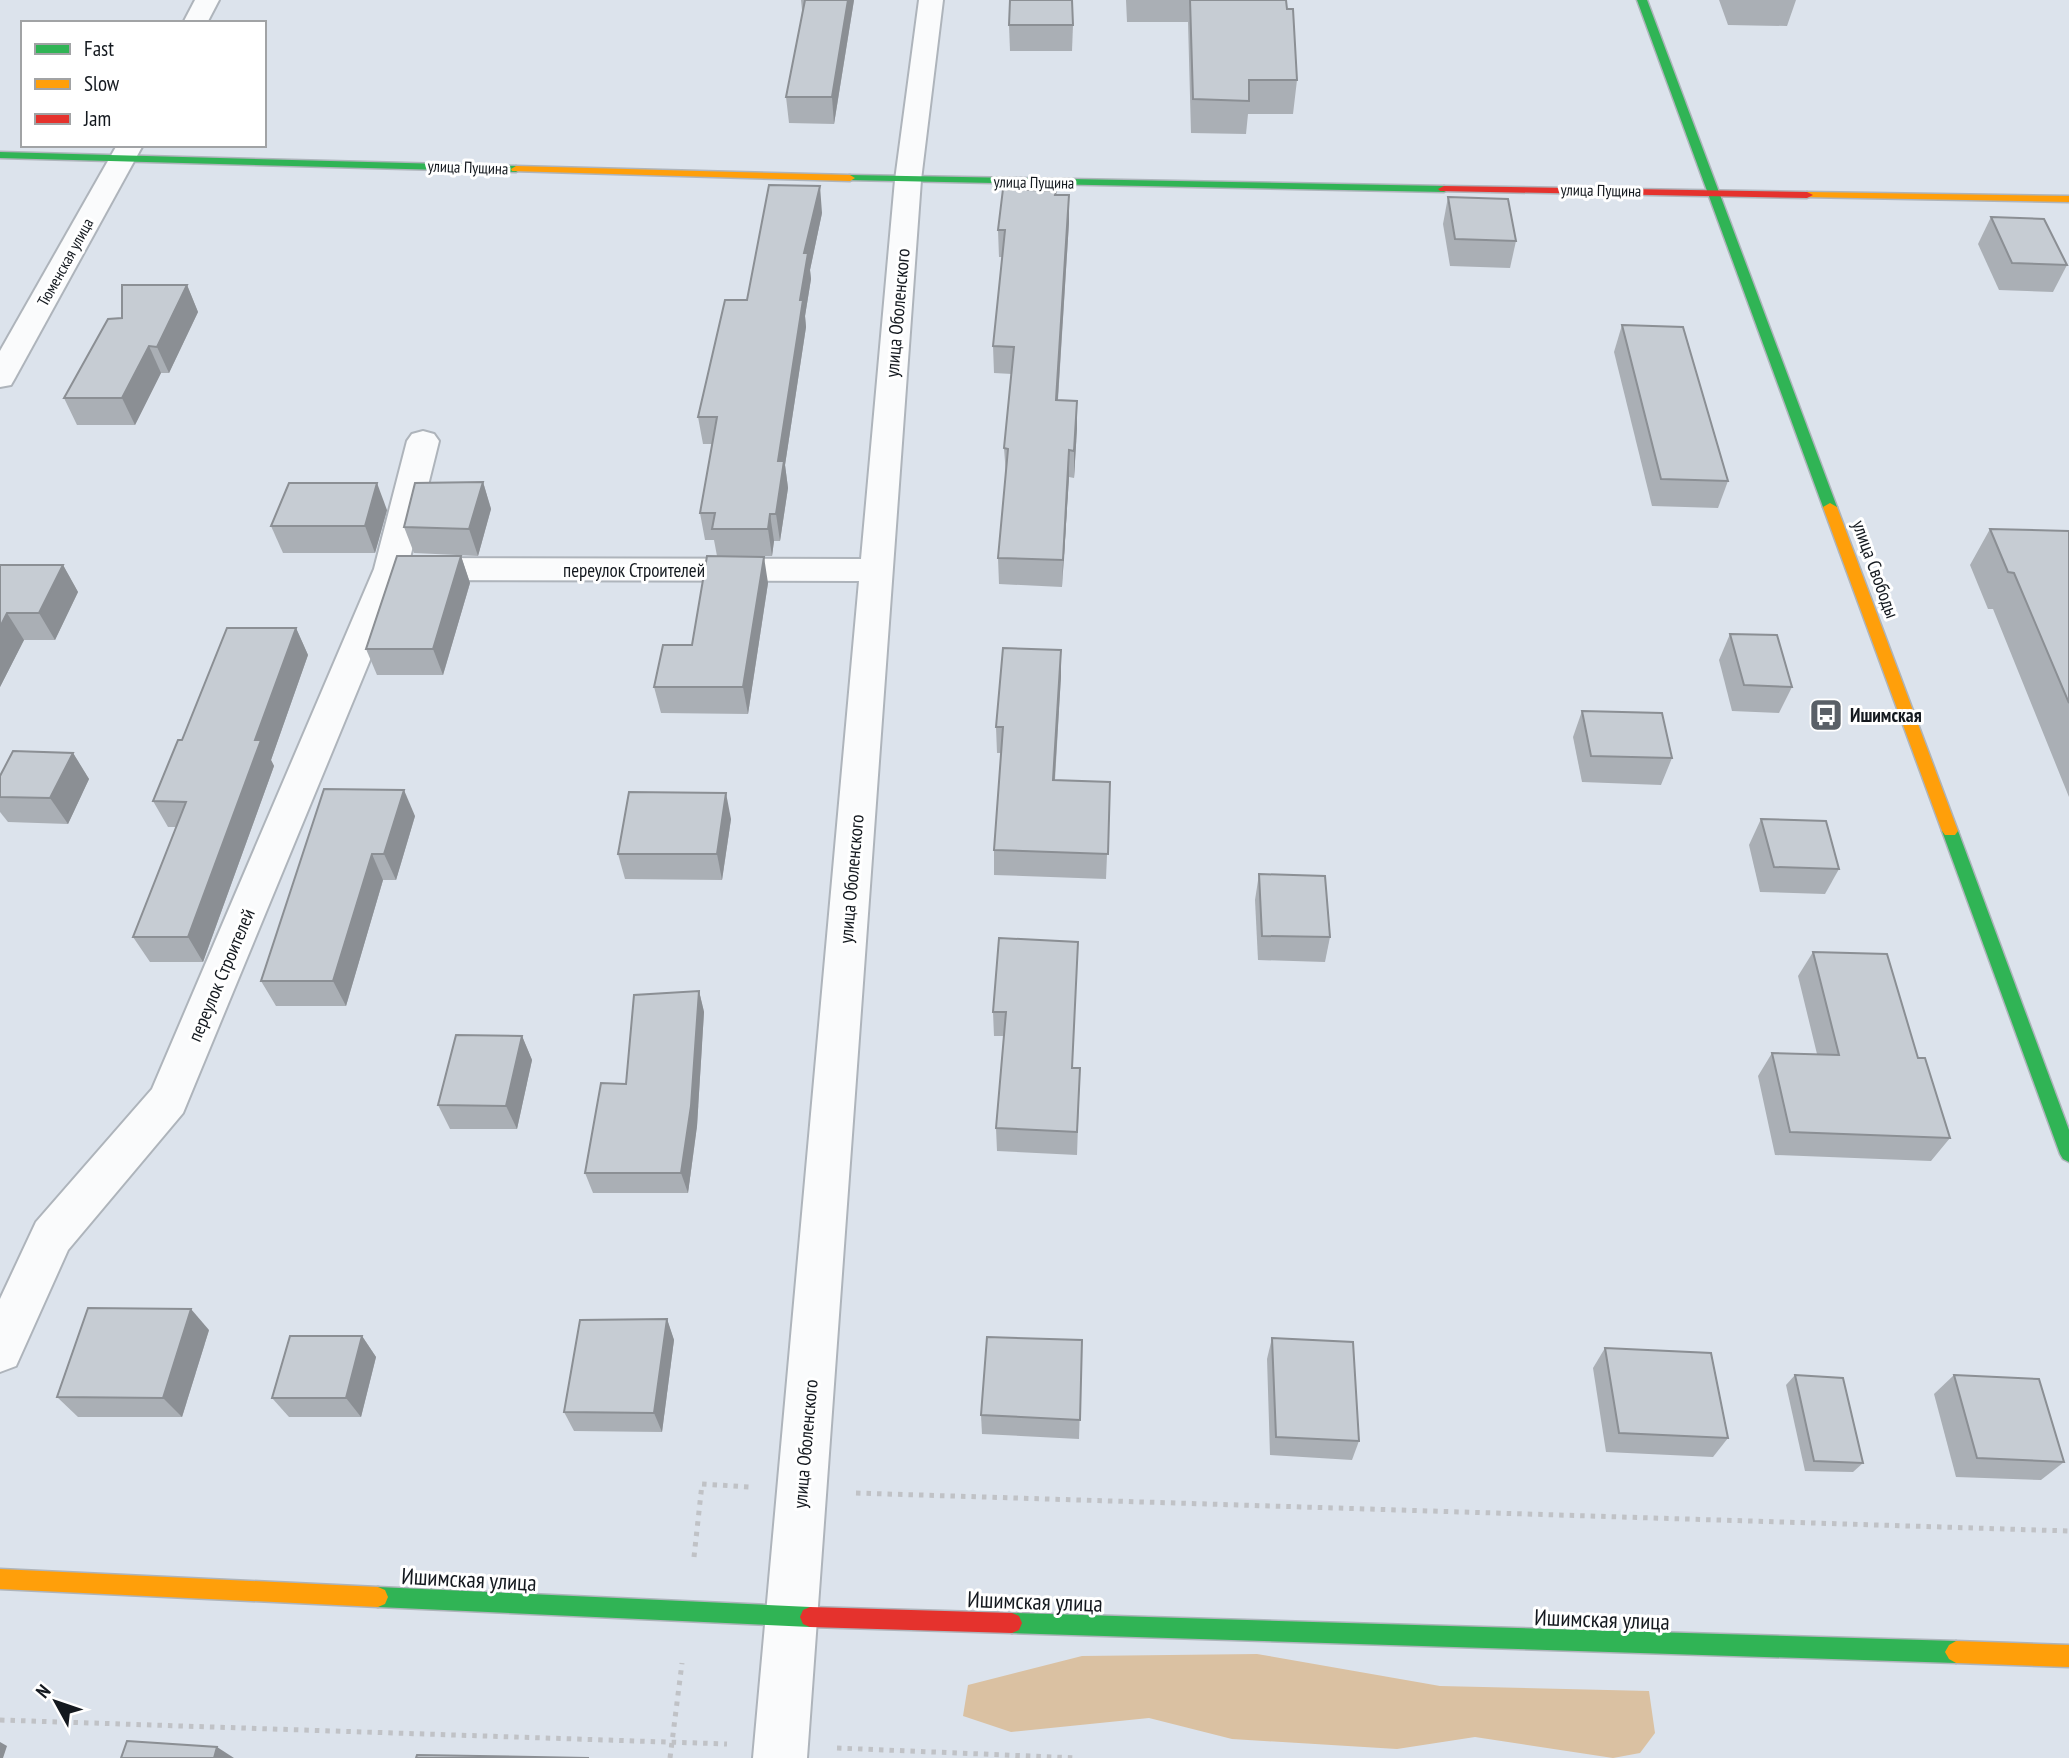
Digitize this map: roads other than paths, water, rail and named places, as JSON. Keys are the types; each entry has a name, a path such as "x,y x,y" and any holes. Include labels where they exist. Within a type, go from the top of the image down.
{"street":[{"path":"196,21 207,0"},
{"name":"улица Оболенского","path":"781,1752 908,180 931,0"},
{"name":"улица Свободы","path":"1642,0 2069,1154"},
{"name":"улица Пущина","path":"0,156 127,151 908,180 2069,199"},
{"name":"Тюменская улица","path":"0,378 127,151"},
{"name":"переулок Строителей","path":"0,1350 52,1236 168,1100 391,569 423,441"},
{"name":"переулок Строителей","path":"391,569 876,570"},
{"name":"Ишимская улица","path":"0,1578 791,1616 2069,1656"}],"place":[{"name":"Ишимская","path":"1826,715"}]}
